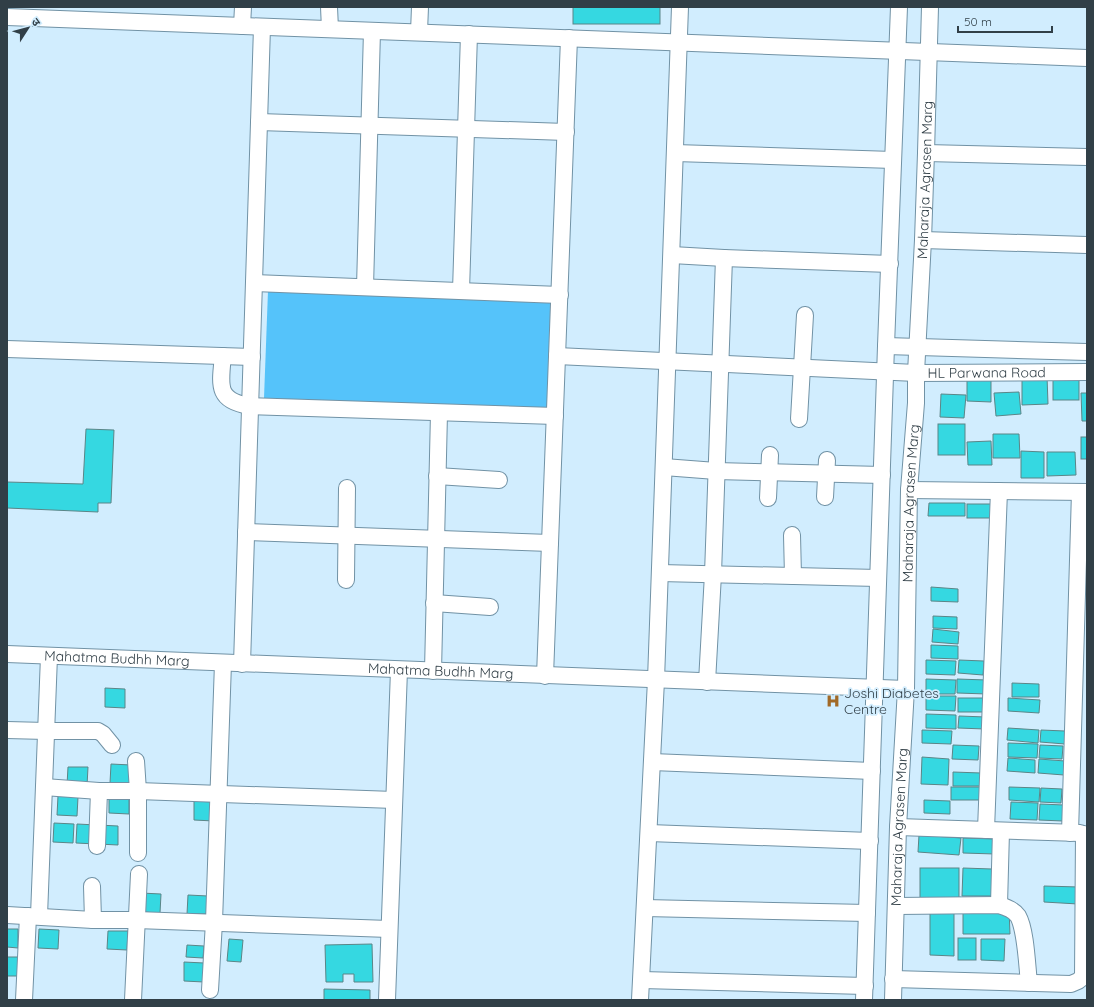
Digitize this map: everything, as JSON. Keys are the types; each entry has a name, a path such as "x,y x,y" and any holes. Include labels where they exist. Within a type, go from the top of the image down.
{"street":[{"path":"242,26 243,7"},
{"path":"329,7 330,29"},
{"path":"419,32 420,7"},
{"path":"640,1000 656,680 680,7"},
{"name":"Maharaja Agrasen Marg","path":"865,993 874,689 899,7"},
{"name":"Maharaja Agrasen Marg","path":"893,1000 898,827 906,689 909,490 916,403 917,347 923,240 930,7"},
{"path":"7,17 71,13 262,27 1087,58"},
{"path":"242,664 262,27"},
{"path":"365,287 372,31"},
{"path":"461,291 469,34"},
{"path":"545,676 570,38"},
{"path":"259,122 566,132"},
{"path":"675,153 893,160"},
{"path":"926,153 1087,157"},
{"path":"923,240 1087,245"},
{"path":"672,255 890,264"},
{"path":"707,682 713,574 724,258"},
{"path":"254,283 560,295"},
{"path":"799,419 805,315"},
{"name":"HL Parwana Road","path":"886,346 1087,352"},
{"path":"7,348 252,357"},
{"path":"223,356 221,377 223,393 233,402 240,405 555,416"},
{"name":"HL Parwana Road","path":"557,356 916,373 1087,372"},
{"path":"433,671 439,413"},
{"path":"768,498 770,455"},
{"path":"664,467 716,471 769,472 826,467 882,475"},
{"path":"825,497 826,467"},
{"path":"437,476 499,480"},
{"path":"346,580 347,488"},
{"path":"893,979 1071,984 1078,981 1085,982 1085,930 1080,833 1084,492 909,490"},
{"path":"999,491 994,830 999,905"},
{"path":"246,532 550,543"},
{"path":"792,535 792,576"},
{"path":"660,573 878,578"},
{"path":"434,603 490,606"},
{"name":"Mahatma Budhh Marg","path":"7,654 874,689 906,689"},
{"path":"24,1000 34,916 44,787 49,656"},
{"path":"210,990 214,922 223,663"},
{"path":"387,1000 399,670"},
{"path":"7,730 98,731 103,734 112,745"},
{"path":"136,761 138,791 138,853"},
{"path":"652,762 872,771"},
{"path":"44,787 99,791 394,800"},
{"path":"97,846 99,791"},
{"path":"898,827 1080,833"},
{"path":"649,833 870,841"},
{"path":"133,1000 139,874"},
{"path":"92,886 93,920"},
{"path":"896,906 999,905 1011,909 1018,916 1023,931 1029,983"},
{"path":"645,908 867,913"},
{"path":"7,915 93,920 214,922 390,929"},
{"path":"642,980 865,993"}],"shaded area":[{"path":"268,291 551,303 547,411 264,398"}],"building":[{"path":"573,7 660,7 660,24 573,24"},
{"path":"1047,376 1048,404 1022,405 1022,377"},
{"path":"1053,378 1079,378 1079,400 1053,400"},
{"path":"967,379 991,380 991,402 967,401"},
{"path":"1019,392 1021,414 996,416 994,393"},
{"path":"1081,393 1087,393 1087,421 1082,421"},
{"path":"941,394 966,395 964,418 940,417"},
{"path":"938,424 965,424 965,455 938,455"},
{"path":"86,429 114,430 111,503 98,503 98,512 7,508 7,482 83,484"},
{"path":"993,434 1019,434 1020,458 993,458"},
{"path":"1081,437 1087,437 1087,459 1081,459"},
{"path":"991,441 992,465 968,465 967,442"},
{"path":"1021,451 1044,452 1044,478 1021,478"},
{"path":"1047,452 1075,452 1076,475 1047,476"},
{"path":"929,503 965,503 965,516 928,516"},
{"path":"967,504 993,504 993,518 967,518"},
{"path":"931,587 958,589 958,602 931,601"},
{"path":"933,616 957,617 957,629 933,628"},
{"path":"933,629 959,632 958,644 932,642"},
{"path":"931,645 958,646 958,659 931,658"},
{"path":"926,660 956,661 955,675 926,674"},
{"path":"959,660 984,661 983,675 958,673"},
{"path":"926,679 956,680 955,694 926,694"},
{"path":"957,679 987,680 987,694 957,693"},
{"path":"1012,683 1039,684 1039,697 1012,697"},
{"path":"105,688 125,689 125,708 105,707"},
{"path":"926,696 956,696 955,711 926,710"},
{"path":"958,698 987,698 987,712 958,712"},
{"path":"1008,698 1040,700 1039,713 1008,711"},
{"path":"926,714 956,715 956,729 926,728"},
{"path":"959,716 986,717 985,729 958,728"},
{"path":"1008,728 1039,730 1038,743 1007,740"},
{"path":"922,730 952,731 951,744 922,743"},
{"path":"1041,730 1065,731 1065,744 1040,742"},
{"path":"1008,743 1038,744 1037,758 1008,757"},
{"path":"953,745 979,746 978,760 952,759"},
{"path":"1040,745 1063,746 1062,759 1039,758"},
{"path":"922,757 949,759 948,785 921,784"},
{"path":"1008,758 1035,760 1035,773 1007,771"},
{"path":"1039,759 1065,761 1064,775 1038,773"},
{"path":"111,764 131,765 130,784 110,783"},
{"path":"68,767 88,767 87,786 67,785"},
{"path":"953,772 981,773 981,786 953,786"},
{"path":"951,787 981,787 981,800 951,800"},
{"path":"1009,787 1040,788 1039,802 1009,800"},
{"path":"1041,788 1062,789 1061,803 1040,802"},
{"path":"109,795 129,795 129,814 109,813"},
{"path":"58,796 78,797 77,816 57,815"},
{"path":"924,800 950,801 950,814 924,813"},
{"path":"194,801 214,802 214,821 194,820"},
{"path":"1011,802 1038,803 1037,820 1010,819"},
{"path":"1040,804 1064,805 1063,821 1039,820"},
{"path":"54,823 74,824 73,843 53,842"},
{"path":"77,824 97,825 96,844 76,843"},
{"path":"98,825 118,826 118,845 98,844"},
{"path":"919,835 961,838 959,855 918,852"},
{"path":"963,838 995,839 995,854 963,853"},
{"path":"920,868 959,868 959,899 920,899"},
{"path":"963,868 992,869 992,896 962,896"},
{"path":"1044,886 1079,887 1078,904 1044,902"},
{"path":"141,893 161,894 160,913 141,912"},
{"path":"188,895 208,896 207,914 187,914"},
{"path":"930,909 954,910 954,956 930,955"},
{"path":"1009,909 1010,934 963,934 963,910"},
{"path":"7,929 18,929 18,948 7,947"},
{"path":"39,929 59,930 58,949 38,948"},
{"path":"108,931 128,931 127,950 107,949"},
{"path":"958,938 976,938 976,960 958,960"},
{"path":"229,939 243,940 241,962 227,961"},
{"path":"981,939 1005,939 1004,961 981,960"},
{"path":"372,944 373,982 354,982 354,974 343,974 343,982 326,982 325,945"},
{"path":"187,945 204,946 203,958 186,957"},
{"path":"7,957 20,957 20,976 7,976"},
{"path":"184,962 204,963 204,982 184,981"},
{"path":"324,989 370,990 370,1000 324,1000"}],"place":[{"name":"Joshi Diabetes Centre","path":"833,701"}]}
